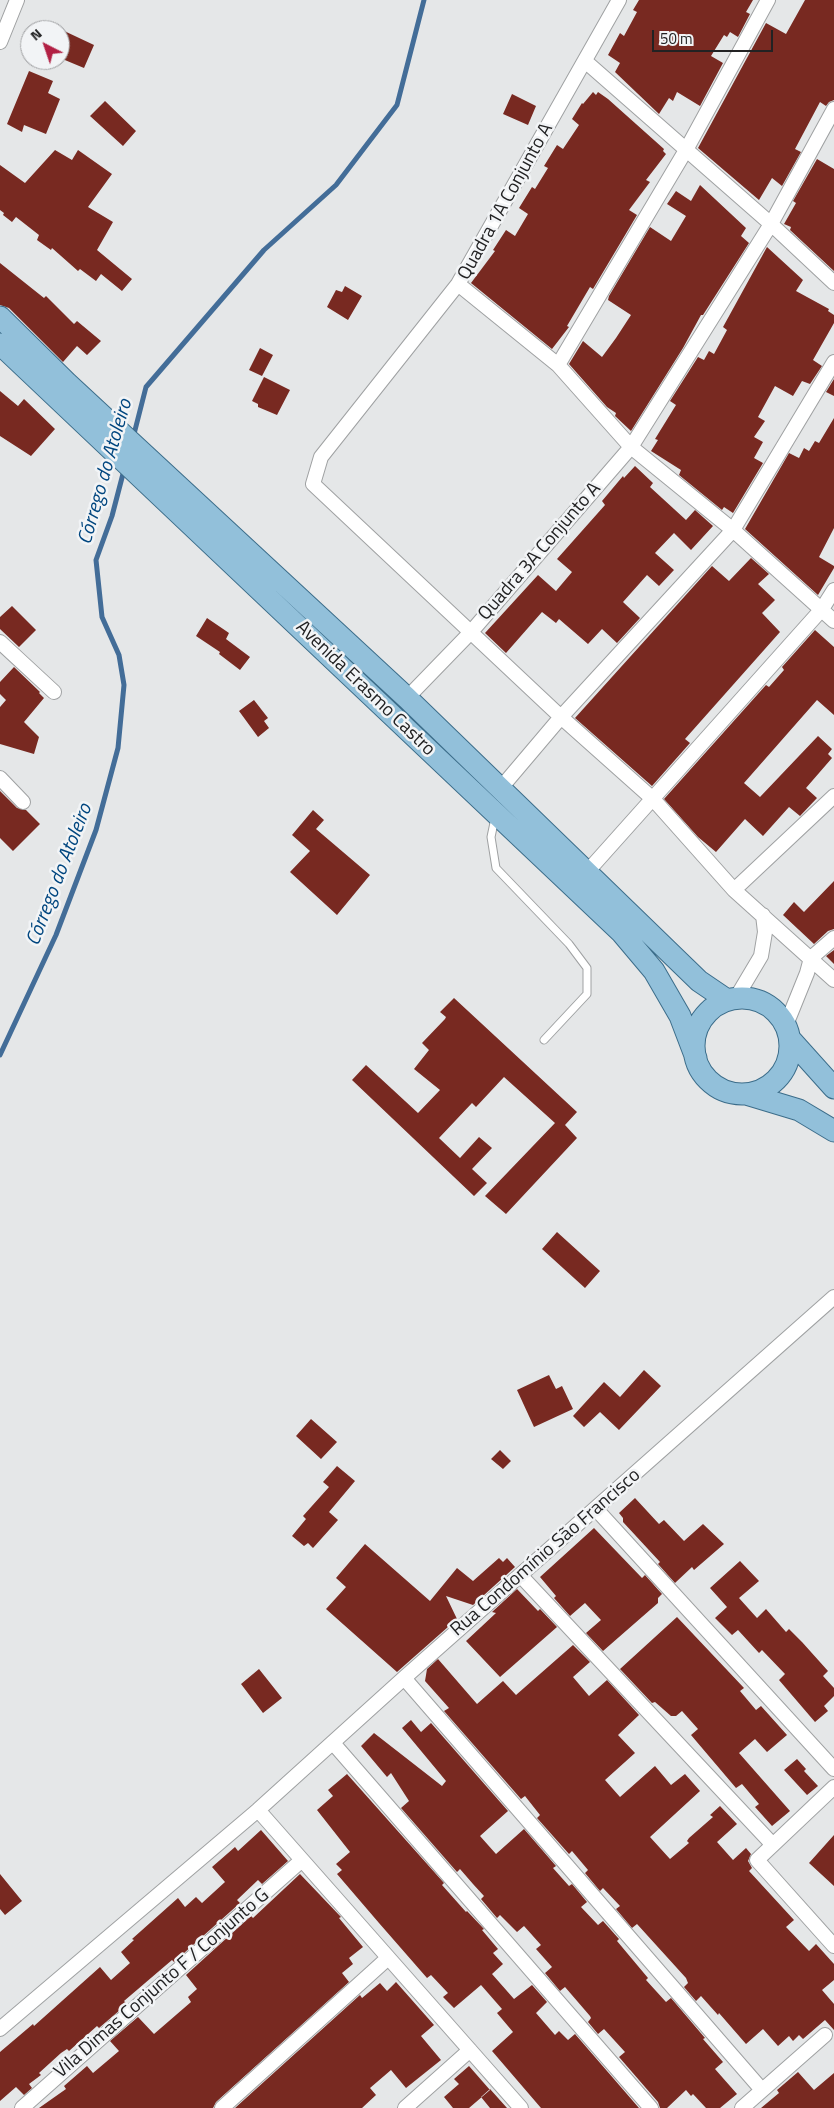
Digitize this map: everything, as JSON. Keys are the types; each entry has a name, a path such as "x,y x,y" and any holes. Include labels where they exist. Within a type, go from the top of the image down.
{"main road":[{"name":"Avenida Erasmo Castro","path":"0,317 116,441 496,814 622,933 654,971 680,1016 696,1058"},
{"name":"Avenida Erasmo Castro","path":"0,344 116,441"},
{"name":"Avenida Erasmo Castro","path":"155,478 407,698 699,981 732,999"},
{"path":"834,1088 788,1032 777,1013 765,1004 751,998 732,999 712,1009 700,1023 695,1040 696,1058 703,1073 715,1085 729,1092 746,1094 799,1110 834,1131"},
{"path":"746,1094 762,1090 775,1081 784,1069 790,1054 788,1032"}],"street":[{"path":"0,42 17,0"},
{"name":"Quadra 1A Conjunto A","path":"619,0 458,284 558,365 631,447 732,530 834,621"},
{"path":"558,365 686,150 768,0"},
{"path":"585,61 771,224 834,283"},
{"name":"Quadra 3A Conjunto A","path":"834,109 771,224 631,447 471,632 561,717 653,799 734,890 834,980"},
{"path":"407,698 471,632 313,484 321,457 458,284"},
{"path":"500,789 561,717 732,530 834,362"},
{"path":"587,872 822,609 834,590"},
{"path":"0,642 54,692"},
{"path":"0,778 23,802"},
{"path":"734,890 834,796"},
{"path":"732,999 761,956 765,932 763,915"},
{"path":"788,1032 811,958 834,938"},
{"name":"Rua Condomínio São Francisco","path":"0,2029 258,1810 834,1297"},
{"path":"596,1509 834,1769"},
{"path":"521,1576 773,1845"},
{"path":"404,1678 762,2090"},
{"path":"334,1743 651,2108"},
{"path":"834,1787 757,1860 834,1946"},
{"path":"258,1810 521,2108"},
{"name":"Vila Dimas Conjunto F / Conjunto G","path":"22,2108 302,1860"},
{"path":"222,2108 388,1958"},
{"path":"742,2108 825,2035"},
{"path":"405,2108 470,2050"}],"lane":[{"path":"496,814 491,837 496,868 569,944 587,968 587,994 544,1040"}],"building":[{"path":"639,0 753,0 746,12 750,14 738,37 730,32 727,37 724,35 711,56 723,63 700,106 677,92 673,101 669,98 659,114 615,72 620,63 608,55 620,33 624,36 637,12 633,10"},
{"path":"805,0 834,0 834,100 826,106 820,102 795,149 801,152 782,186 772,178 759,200 698,148 766,23 786,34"},
{"path":"70,34 94,45 84,68 70,62"},
{"path":"29,71 53,81 48,93 60,99 46,134 24,125 22,132 7,124"},
{"path":"593,92 596,95 598,92 608,99 664,149 663,151 666,154 646,180 650,182 629,210 637,215 593,289 590,287 567,326 569,327 552,349 471,283 495,251 493,250 506,230 515,236 528,214 519,208 532,187 535,189 548,168 544,166 557,145 563,149 579,125 572,119 582,103"},
{"path":"512,94 536,106 528,125 503,114"},
{"path":"105,101 136,131 123,146 90,116"},
{"path":"55,150 72,160 78,150 112,174 88,207 113,222 97,250 132,279 122,291 101,274 96,281 80,269 78,271 52,248 51,250 37,240 39,235 16,217 12,222 0,210 0,165 25,183"},
{"path":"817,159 834,169 834,271 790,230 791,227 784,224 796,203 793,201"},
{"path":"700,185 746,228 741,236 749,243 703,315 701,315 683,348 631,431 615,416 616,413 607,407 569,364 583,341 602,357 616,338 631,315 608,300 609,296 650,227 671,241 686,216 667,204 676,191 691,201"},
{"path":"767,247 803,280 796,291 829,309 828,311 834,315 834,323 813,360 822,366 810,384 802,381 793,396 775,386 758,417 765,421 754,437 763,442 754,458 763,463 733,513 724,507 722,510 679,475 681,470 651,451 658,440 655,439 676,405 670,401 698,357 704,360 709,351 714,354 727,330 723,327"},
{"path":"0,263 44,298 46,296 74,324 77,321 101,341 87,355 77,346 63,362 9,308 0,305"},
{"path":"345,286 362,296 348,320 327,307 336,290 342,292"},
{"path":"260,348 273,355 262,376 249,370"},
{"path":"264,377 290,390 277,415 258,407 258,404 252,401"},
{"path":"834,379 834,396 826,392"},
{"path":"0,391 18,406 24,399 55,429 31,456 0,436"},
{"path":"834,418 834,528 819,557 834,566 834,568 818,595 745,529 789,453 799,458 804,448 809,451 815,441 819,443"},
{"path":"635,466 653,483 650,487 686,520 695,510 713,526 691,550 674,533 655,553 674,570 659,586 647,575 623,602 640,618 617,643 602,629 588,644 559,619 556,623 542,612 506,653 485,633 538,575 556,591 572,572 557,559 605,505 602,501 623,476 624,478"},
{"path":"751,558 769,574 758,584 775,600 762,613 780,632 685,739 690,743 652,786 575,718 712,566 729,581"},
{"path":"12,606 36,630 19,647 0,629 0,617"},
{"path":"207,618 229,633 226,639 250,657 240,670 219,654 220,652 196,636"},
{"path":"815,630 834,647 834,715 817,700 744,783 760,797 818,736 832,749 828,754 832,758 806,788 817,798 800,816 789,807 763,836 745,819 716,852 698,837 664,799 766,685 769,687 784,670 782,667"},
{"path":"14,667 44,698 24,722 39,737 34,754 0,744 0,707 6,700 0,694 0,682"},
{"path":"254,700 268,718 264,721 269,728 258,737 239,711"},
{"path":"0,791 17,808 26,810 40,824 13,851 0,838"},
{"path":"313,810 324,820 316,829 370,875 337,915 290,872 310,851 292,835"},
{"path":"834,881 834,929 828,931 814,944 783,915 794,902 804,912"},
{"path":"834,950 834,964 826,956"},
{"path":"454,998 577,1112 565,1125 577,1138 506,1214 485,1196 555,1123 504,1077 476,1107 472,1103 439,1138 460,1158 479,1137 492,1148 472,1169 487,1183 474,1196 352,1080 366,1065 418,1113 440,1090 414,1069 429,1050 422,1043 445,1019 446,1017 440,1012"},
{"path":"557,1232 600,1271 585,1288 542,1249"},
{"path":"644,1370 661,1386 619,1430 600,1412 584,1427 573,1416 604,1382 620,1397"},
{"path":"549,1375 556,1389 562,1386 573,1409 534,1427 517,1390"},
{"path":"311,1419 337,1442 321,1459 296,1436"},
{"path":"500,1450 511,1461 503,1469 491,1459"},
{"path":"337,1466 355,1481 329,1512 338,1520 313,1548 308,1543 304,1546 292,1536 306,1519 303,1516 329,1487 323,1482"},
{"path":"635,1498 659,1524 664,1520 684,1541 703,1524 724,1544 694,1570 692,1567 675,1583 658,1564 660,1562 623,1522 623,1518 619,1513"},
{"path":"594,1528 642,1578 645,1575 662,1594 658,1598 658,1603 603,1651 586,1633 601,1620 585,1603 570,1616 554,1598 556,1596 540,1577"},
{"path":"365,1544 430,1601 457,1568 473,1581 499,1558 503,1562 507,1558 515,1567 473,1605 446,1596 457,1619 397,1672 326,1609 346,1587 336,1578"},
{"path":"740,1561 759,1581 739,1598 757,1618 766,1609 786,1632 789,1629 802,1642 828,1671 823,1676 834,1688 834,1696 824,1706 828,1711 815,1722 779,1680 785,1674 762,1650 759,1653 738,1630 732,1635 715,1618 727,1607 710,1588"},
{"path":"517,1589 557,1627 500,1677 466,1641 496,1613 492,1612"},
{"path":"677,1617 744,1688 740,1691 756,1710 761,1706 787,1735 767,1752 755,1739 739,1753 790,1811 772,1826 755,1807 759,1804 742,1784 736,1788 691,1735 698,1729 682,1711 676,1716 671,1716 655,1702 652,1703 620,1669"},
{"path":"573,1645 590,1662 573,1677 589,1696 607,1680 639,1715 618,1735 635,1753 605,1780 620,1797 655,1766 671,1785 685,1774 700,1791 650,1837 670,1859 689,1843 687,1841 689,1838 713,1817 710,1815 720,1806 737,1824 717,1842 733,1860 746,1848 751,1854 748,1861 752,1868 749,1871 794,1920 786,1927 809,1951 816,1944 834,1964 834,1980 822,1990 834,2004 834,2030 825,2020 803,2039 799,2035 793,2041 789,2036 778,2046 763,2029 746,2044 719,2013 718,2015 701,1996 696,2001 684,1987 688,1983 686,1978 637,1924 632,1928 616,1909 620,1906 603,1888 600,1891 585,1873 588,1870 572,1851 569,1854 537,1818 540,1815 525,1796 521,1799 444,1711 449,1708 425,1681 427,1669 438,1659 477,1704 503,1681 516,1695"},
{"path":"259,1669 282,1698 263,1713 241,1684"},
{"path":"411,1720 421,1732 431,1723 508,1811 480,1836 496,1854 524,1829 556,1866 553,1868 569,1886 572,1884 587,1902 581,1907 598,1925 603,1921 648,1978 646,1980 666,2002 671,1998 705,2038 703,2039 723,2062 715,2069 737,2094 720,2108 706,2108 693,2094 691,2096 686,2090 667,2108 660,2108 658,2102 619,2057 625,2052 604,2029 598,2034 588,2022 591,2018 590,2016 565,1987 560,1991 545,1973 552,1967 536,1949 541,1945 524,1926 517,1932 500,1915 497,1918 481,1899 484,1896 460,1869 457,1872 401,1808 409,1801 391,1773 387,1777 361,1746 374,1733 442,1786 446,1781 402,1728"},
{"path":"797,1759 806,1769 804,1771 818,1786 807,1795 784,1770"},
{"path":"347,1774 444,1883 442,1885 484,1929 482,1930 498,1949 493,1953 503,1964 492,1974 514,1999 532,1985 547,2002 536,2013 555,2035 559,2031 568,2040 575,2034 639,2108 541,2108 492,2051 513,2032 497,2013 502,2009 481,1985 454,2008 443,1997 448,1993 431,1975 427,1978 337,1874 342,1870 336,1864 350,1852 317,1810 333,1796 328,1790"},
{"path":"261,1830 288,1861 262,1884 258,1880 237,1900 240,1903 174,1962 172,1960 124,2001 127,2004 99,2028 97,2026 69,2051 67,2049 61,2053 39,2073 41,2075 29,2084 32,2088 24,2095 16,2087 0,2101 0,2052 33,2024 34,2026 100,1967 111,1980 130,1963 121,1952 134,1940 132,1939 178,1898 185,1907 196,1897 202,1903 225,1882 212,1867 235,1847 238,1851"},
{"path":"834,1835 834,1886 809,1863"},
{"path":"0,1874 22,1901 5,1915 0,1909"},
{"path":"300,1874 341,1917 339,1918 363,1947 349,1958 353,1964 342,1973 349,1982 216,2102 213,2108 39,2108 66,2089 64,2086 87,2066 93,2073 119,2051 110,2041 138,2017 154,2034 191,2002 188,1997 197,1989 186,1975 251,1916 253,1918"},
{"path":"396,1982 434,2025 421,2036 441,2060 406,2088 391,2070 370,2088 376,2095 362,2108 235,2108 360,1995 362,1998 380,1983 387,1991"},
{"path":"469,2066 490,2090 469,2108 453,2108 444,2097 459,2084 454,2079"},
{"path":"798,2072 814,2090 834,2073 834,2108 761,2108 779,2093 777,2090"},
{"path":"490,2089 507,2108 490,2108 481,2097"}],"waterway":[{"name":"Córrego do Atoleiro","path":"133,438 146,387 264,250 336,185 397,105 424,0"},
{"name":"Córrego do Atoleiro","path":"0,1055 56,935 96,830 118,748 124,685 119,655 102,617 96,560 112,516 124,470"}]}
